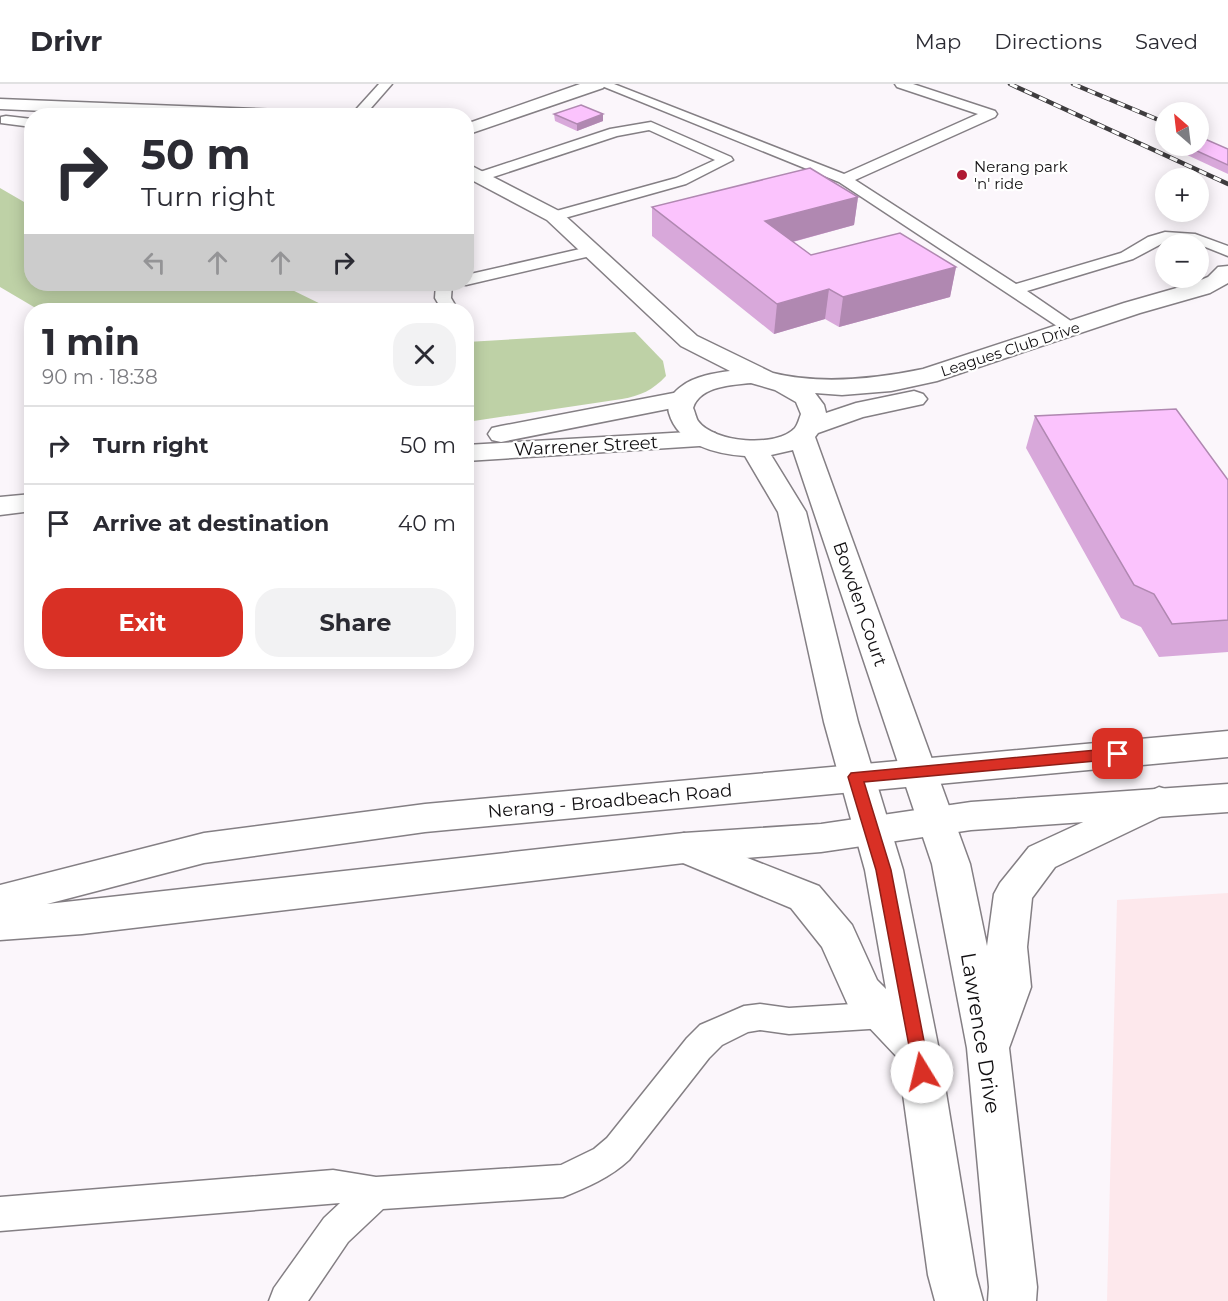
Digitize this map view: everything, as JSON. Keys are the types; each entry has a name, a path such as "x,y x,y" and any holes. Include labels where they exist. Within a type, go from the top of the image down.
{"street":[{"path":"474,127 597,84"},
{"path":"3,112 24,112"},
{"path":"474,173 554,216 689,341 773,380"},
{"name":"Leagues Club Drive","path":"689,394 705,382 729,376 842,387 919,378 1209,286 1227,268"},
{"name":"Leagues Club Drive","path":"706,439 731,447 755,449 783,444 805,431 856,411 948,393 1228,302"},
{"path":"1072,328 1091,333 1109,327 1140,327 1156,324"},
{"path":"689,341 689,394 681,406 683,419 690,429 706,439"},
{"name":"Bowden Court","path":"773,380 800,392 810,402 814,414 805,431 920,771"},
{"name":"Warrener Street","path":"474,438 689,394"},
{"name":"Warrener Street","path":"474,453 706,439"},
{"path":"755,449 764,468 792,512 856,777 884,870 918,1050 952,1275 959,1301"},
{"path":"0,506 24,503"},
{"name":"Nerang - Broadbeach Road","path":"0,901 204,848 425,818 1228,744"},
{"name":"Lawrence Drive","path":"920,771 951,864 988,1048 1013,1287 1012,1301"},
{"path":"0,924 82,918 684,848 810,839 937,820 1158,801 1228,798"},
{"path":"988,1048 1011,987 1007,947 1013,894 1042,857 1158,801"},
{"path":"684,848 805,897 837,937 862,992 918,1050"}],"lane":[{"path":"364,108 386,84"},
{"path":"603,84 844,179 1072,328"},
{"path":"844,179 990,114 901,84"},
{"path":"3,112 24,120"},
{"path":"474,173 615,132 651,126 726,160 681,180 554,216"},
{"path":"1015,290 1131,255 1154,240 1165,237 1195,239 1227,268"},
{"path":"474,278 593,251"},
{"path":"0,1214 333,1186 376,1193 563,1181 606,1160 618,1149 698,1048 711,1035 744,1019 760,1017 789,1021 885,1015"},
{"path":"287,1301 336,1230 376,1193"}],"shaded area":[{"path":"1228,893 1228,1301 1107,1301 1117,900"}],"green space":[{"path":"0,188 24,202 24,291 294,291 319,303 27,303 0,287"},
{"path":"635,332 663,361 666,376 646,392 635,396 474,421 474,342"}],"building":[{"path":"581,105 603,114 577,124 554,114"},
{"path":"1209,141 1228,149 1228,165 1208,156"},
{"path":"810,168 858,197 765,221 811,255 900,233 956,267 843,297 829,289 777,304 652,207"},
{"path":"1176,409 1228,480 1228,620 1172,624 1154,594 1134,585 1035,416"}],"railway":[{"path":"1010,84 1228,184"},
{"path":"1073,84 1155,118"}],"place":[{"name":"Nerang park 'n' ride","path":"962,175"}],"route":[{"path":"922,1072 884,870 856,777 1118,754"}]}
